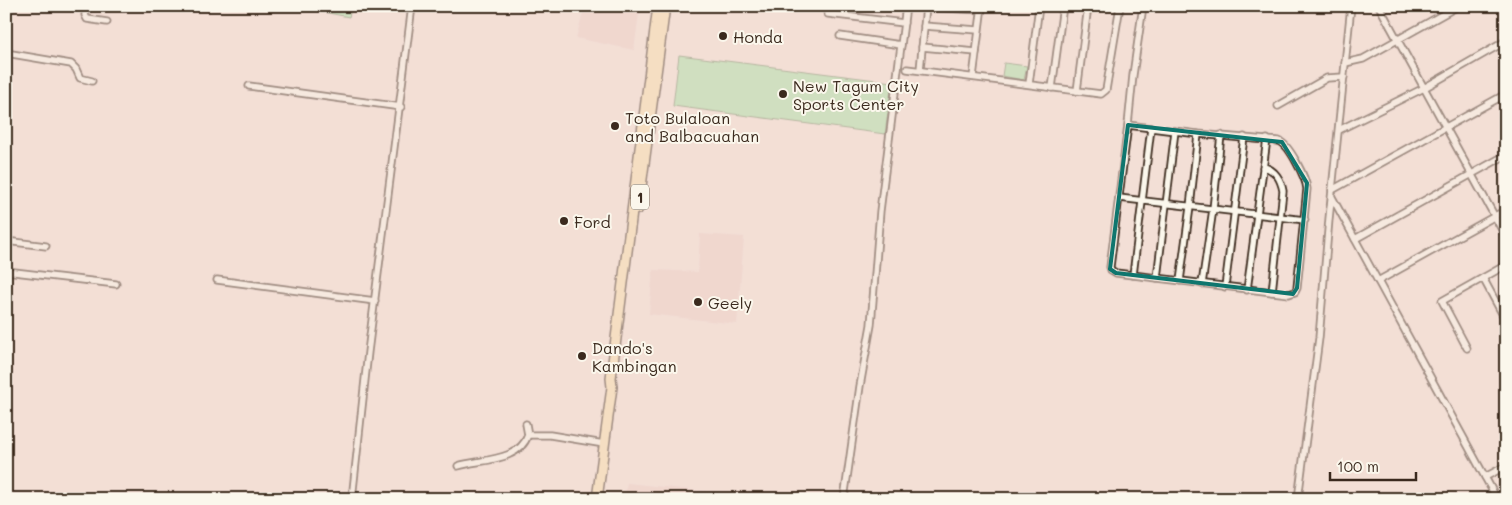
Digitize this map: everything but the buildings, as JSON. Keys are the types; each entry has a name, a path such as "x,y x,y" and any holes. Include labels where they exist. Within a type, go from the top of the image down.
{"highway":[{"name":"1","path":"597,499 612,387 616,379 658,6"},
{"name":"1","path":"628,268 665,6"}],"street":[{"path":"86,6 85,16 87,19 107,22"},
{"path":"352,499 412,6"},
{"path":"844,499 860,386 871,325 880,211 906,6"},
{"path":"920,70 926,6 982,8 974,77"},
{"path":"1029,84 1039,6"},
{"path":"1052,88 1063,6"},
{"path":"1077,91 1088,6"},
{"path":"907,68 1098,94 1105,92 1120,6"},
{"path":"1128,124 1198,134 1279,141 1285,144 1307,183 1305,220 1296,291 1289,294 1247,290 1116,273 1110,269 1128,124 1132,74 1143,6"},
{"path":"1298,499 1319,338 1351,6"},
{"path":"1379,6 1506,237"},
{"path":"1345,63 1363,58 1458,6"},
{"path":"828,14 904,23"},
{"path":"924,26 978,30"},
{"path":"840,36 901,45"},
{"path":"1339,130 1424,88 1506,41"},
{"path":"922,47 976,52"},
{"path":"6,53 71,64 76,69 80,78 92,81"},
{"path":"1278,106 1324,80 1344,77"},
{"path":"249,86 401,107"},
{"path":"1332,194 1506,94"},
{"path":"1133,275 1151,128"},
{"path":"1157,278 1175,131"},
{"path":"1180,281 1198,134"},
{"path":"1202,284 1214,209 1220,135"},
{"path":"1225,287 1244,137"},
{"path":"1247,290 1267,140"},
{"path":"1355,239 1506,155"},
{"path":"1263,167 1273,170 1282,186 1281,218 1272,292"},
{"path":"1332,194 1497,499"},
{"path":"1119,198 1305,220"},
{"path":"1378,281 1506,210"},
{"path":"6,241 46,246"},
{"path":"1468,348 1442,301 1506,265"},
{"path":"6,271 116,284"},
{"path":"1483,278 1504,317"},
{"path":"217,280 375,301"},
{"path":"458,466 512,454 522,446 528,434 526,424"},
{"path":"528,434 550,435 604,444"},
{"path":"1485,477 1506,466"}],"highlighted area":[{"path":"1128,125 1282,142 1307,183 1297,288 1293,294 1116,273 1110,269"}],"shaded area":[{"path":"585,6 640,6 634,50 576,38"},
{"path":"700,234 744,237 737,324 649,314 653,270 698,272"},
{"path":"627,483 717,493 716,499 624,499"}],"green space":[{"path":"302,6 352,6 349,17 302,8"},
{"name":"New Tagum City Sports Center","path":"679,55 892,82 885,134 673,106"},
{"path":"1004,63 1027,66 1024,80 1002,76"}],"place":[{"name":"Honda","path":"723,36"},
{"name":"New Tagum City Sports Center","path":"783,94"},
{"name":"Toto Bulaloan and Balbacuahan","path":"615,126"},
{"name":"Ford","path":"564,221"},
{"name":"Geely","path":"698,302"},
{"name":"Dando's Kambingan","path":"582,356"}]}
